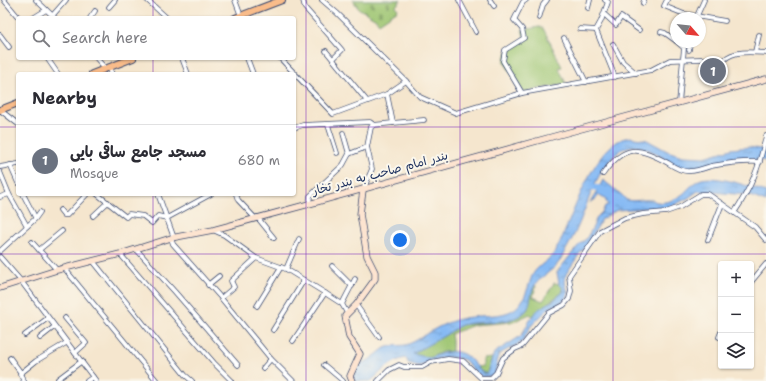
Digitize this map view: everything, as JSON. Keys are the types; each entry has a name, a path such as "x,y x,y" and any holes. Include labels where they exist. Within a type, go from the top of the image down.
{"main road":[{"path":"241,16 282,0"},
{"path":"97,72 128,60"},
{"name":"بندر امام صاحب به بندر تخار","path":"0,288 57,270 120,254 173,238 213,230 363,190 766,79"},
{"path":"0,110 16,104"},
{"path":"351,379 360,354 349,337 345,316 346,313 356,305 375,279 376,275 367,256 360,214 363,190"}],"street":[{"path":"4,0 17,16"},
{"path":"36,0 53,16"},
{"path":"55,16 66,0"},
{"path":"109,7 115,0"},
{"path":"147,0 165,16"},
{"path":"235,0 238,16"},
{"path":"302,0 305,8 342,50 333,59"},
{"path":"322,0 406,81 420,97 456,113 522,93 651,70 670,60 724,60 728,56 748,52 766,53"},
{"path":"459,0 476,32"},
{"path":"490,0 494,6"},
{"path":"522,93 503,61 505,50 524,38 522,29 514,20 523,2 526,0"},
{"path":"539,18 543,5 547,0"},
{"path":"588,8 590,0"},
{"path":"605,0 608,2 596,30 615,76"},
{"path":"667,0 664,6 679,12"},
{"path":"698,12 704,0"},
{"path":"36,16 46,10"},
{"path":"91,16 95,11"},
{"path":"604,14 616,25 621,17 639,30"},
{"path":"706,18 725,21"},
{"path":"580,29 596,30"},
{"path":"661,32 670,37"},
{"path":"755,52 759,35"},
{"path":"0,36 9,47"},
{"path":"564,38 586,82"},
{"path":"613,44 623,62 636,73"},
{"path":"679,103 684,48"},
{"path":"326,51 367,101"},
{"path":"48,60 57,72"},
{"path":"98,60 111,72"},
{"path":"183,60 187,72"},
{"path":"248,60 252,72"},
{"path":"282,60 293,72"},
{"path":"296,75 333,114 387,94 406,81"},
{"path":"387,94 393,123"},
{"path":"0,110 16,122"},
{"path":"296,127 303,125 370,122 374,125 424,120"},
{"path":"328,125 337,153"},
{"path":"363,190 372,169 367,147 371,126 374,125"},
{"path":"343,133 349,154"},
{"path":"734,213 751,185 760,162 766,136"},
{"path":"309,204 310,196 342,165 349,154 367,147"},
{"path":"603,174 617,157 630,150 652,154 674,167 690,172 742,161 760,162"},
{"path":"0,160 2,166 16,164"},
{"path":"10,165 16,178"},
{"path":"0,172 9,194 27,226"},
{"path":"0,197 9,194"},
{"path":"378,381 389,370 399,365 404,367 422,368 431,362 448,359 463,361 481,378 488,378 496,373 503,358 515,349 522,346 549,313 564,305 569,299 571,291 569,276 600,231 625,218 643,214 666,212 680,207 701,194 708,194 755,227 766,240"},
{"path":"24,196 35,217"},
{"path":"60,210 64,215 67,215 85,196"},
{"path":"100,196 126,217 129,214 143,216 152,223 158,216 167,218 207,196"},
{"path":"159,196 173,238 173,244 221,298 271,359 293,381"},
{"path":"237,196 238,200 274,238"},
{"path":"93,216 108,202"},
{"path":"708,240 722,204"},
{"path":"0,251 35,219 40,212"},
{"path":"213,230 224,235 256,258 281,267 325,293 342,304 346,313"},
{"path":"39,250 62,231"},
{"path":"286,270 299,239"},
{"path":"32,242 57,270"},
{"path":"136,249 238,365"},
{"path":"120,254 215,364 232,381"},
{"path":"0,257 21,281 66,343 82,361 94,379 87,381"},
{"path":"221,298 234,287 231,281 256,258"},
{"path":"94,261 185,375 192,381"},
{"path":"754,278 766,264"},
{"path":"332,266 352,286"},
{"path":"257,306 281,267"},
{"path":"65,269 157,381"},
{"path":"208,285 219,276"},
{"path":"342,304 355,279"},
{"path":"273,330 304,280"},
{"path":"293,341 325,293"},
{"path":"356,305 379,337"},
{"path":"26,335 48,318"},
{"path":"65,318 86,343 75,353"},
{"path":"40,338 54,327"},
{"path":"22,373 36,361 66,343"},
{"path":"10,358 22,373 20,374 24,381"},
{"path":"262,368 271,359"},
{"path":"58,379 82,361"},
{"path":"324,365 343,381 351,379"}],"green space":[{"path":"353,0 401,0 396,6 398,10 379,23 376,19 358,8"},
{"path":"539,27 543,28 562,67 559,68 566,84 523,92 504,62 507,51 525,40 522,30"},
{"path":"554,283 559,284 563,288 563,292 532,316 530,314 513,322 474,325 451,334 452,351 442,352 430,358 413,354 461,325 511,320 523,314 528,309 530,295 534,286 536,286 533,297 543,301"},
{"path":"492,358 487,373 483,373 477,367 483,366 483,359"}],"water":[{"path":"629,137 647,140 667,151 683,156 705,157 731,149 749,147 766,150 766,161 728,161 695,169 677,166 645,148 636,146 623,149 612,158 599,175 575,233 559,262 535,285 526,311 519,316 504,321 470,323 462,325 413,354 430,358 451,352 461,353 472,361 483,373 487,373 494,353 521,336 533,315 563,292 563,288 559,284 557,272 579,245 586,239 597,217 603,211 605,206 608,205 605,199 598,195 597,198 590,203 603,180 629,201 653,200 656,202 667,202 683,194 696,181 709,178 734,182 766,192 766,202 748,195 698,191 668,208 617,210 602,219 590,242 580,253 566,274 565,282 568,293 566,299 549,308 531,326 522,342 499,354 495,373 492,376 482,377 472,369 465,360 458,358 442,358 419,366 408,363 406,358 391,364 371,381 354,381 353,376 359,363 370,360 385,348 410,344 435,329 453,321 478,316 502,314 513,310 518,306 525,296 534,272 556,250 594,168 604,153 616,143"}],"waterway":[{"path":"587,186 605,190"}],"place":[{"name":"مسجد جامع ساقی بایی","path":"713,71"}]}
